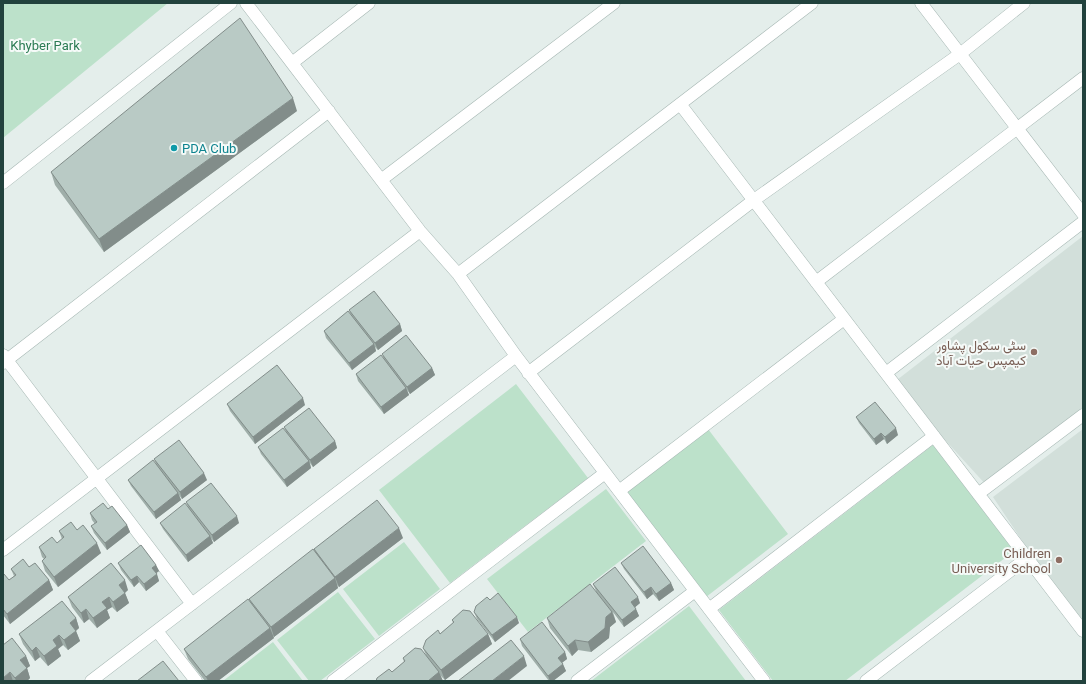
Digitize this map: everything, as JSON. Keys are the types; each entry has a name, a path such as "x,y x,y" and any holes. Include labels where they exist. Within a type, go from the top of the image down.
{"street":[{"path":"3,183 231,3"},
{"path":"246,3 420,231 458,274 528,373 764,681"},
{"path":"292,63 368,3"},
{"path":"381,180 614,3"},
{"path":"458,274 812,3"},
{"path":"921,3 1083,214"},
{"path":"528,373 754,200 960,54 1024,3"},
{"path":"816,282 1083,78"},
{"path":"680,104 1027,558 1082,627"},
{"path":"192,604 4,359 329,111"},
{"path":"886,373 1083,222"},
{"path":"3,550 420,231"},
{"path":"619,491 844,319"},
{"path":"91,681 516,356"},
{"path":"978,494 1083,415"},
{"path":"709,609 934,436"},
{"path":"333,681 605,473"},
{"path":"866,681 1027,558"},
{"path":"577,681 695,591"},
{"path":"157,630 196,681"}],"shaded area":[{"path":"1083,236 1083,407 988,487 893,383"},
{"name":"Children University School","path":"1083,429 1083,623 1079,626 993,497"}],"green space":[{"name":"Khyber Park","path":"3,3 168,3 3,138"},
{"path":"516,384 588,478 450,583 379,490"},
{"path":"708,429 788,534 706,597 626,492"},
{"path":"933,445 1014,551 845,681 773,681 719,610"},
{"path":"606,489 646,541 528,632 487,579"},
{"path":"404,542 440,589 379,636 343,589"},
{"path":"338,592 375,639 320,681 309,681 277,640"},
{"path":"689,606 746,681 591,681"},
{"path":"273,642 303,681 223,681"}],"building":[{"name":"PDA Club","path":"240,18 293,98 99,239 51,172"},
{"path":"374,291 400,324 375,343 349,310"},
{"path":"348,311 374,344 349,363 324,331"},
{"path":"406,335 432,368 407,387 382,354"},
{"path":"381,355 406,388 381,407 356,374"},
{"path":"277,365 303,398 253,437 227,404"},
{"path":"875,402 896,428 885,437 881,433 874,439 856,417"},
{"path":"309,408 335,441 310,460 284,427"},
{"path":"283,428 309,461 284,480 258,447"},
{"path":"179,440 204,473 180,492 154,459"},
{"path":"153,460 178,493 154,512 128,480"},
{"path":"211,483 237,516 212,535 186,502"},
{"path":"377,500 399,528 335,577 314,549"},
{"path":"103,503 108,509 112,506 127,525 105,543 91,526 97,522 90,513"},
{"path":"185,503 210,536 186,555 160,523"},
{"path":"71,522 77,530 83,525 97,543 54,577 42,561 46,557 39,547 52,537 57,543 64,537 59,531"},
{"path":"141,545 156,565 152,568 157,574 144,584 137,576 131,580 118,563"},
{"path":"643,546 671,583 656,594 651,587 644,592 621,563"},
{"path":"313,549 335,578 271,627 249,599"},
{"path":"23,559 29,567 35,563 49,580 7,614 3,609 3,575 4,574 9,580 16,575 11,569"},
{"path":"111,563 125,580 119,585 125,593 113,602 109,597 102,602 107,608 93,618 86,609 81,613 68,597"},
{"path":"615,567 638,597 631,602 636,609 622,620 593,584"},
{"path":"590,584 612,612 606,617 605,628 588,642 575,640 568,646 547,618"},
{"path":"498,593 517,617 492,635 474,612 476,606 487,597 490,600"},
{"path":"248,599 270,628 206,677 184,649"},
{"path":"62,601 76,618 70,623 76,631 64,640 59,635 53,640 57,646 44,656 36,647 32,651 19,634"},
{"path":"463,610 470,611 488,634 441,670 423,648 426,640 438,630 440,634 454,622 452,620"},
{"path":"542,622 565,652 558,658 563,664 548,676 520,639"},
{"path":"12,638 26,656 20,660 27,668 15,678 10,672 3,678 3,645"},
{"path":"511,640 524,656 492,681 458,681"},
{"path":"415,648 421,649 439,672 428,681 376,681 377,678 389,669 392,672 405,661 403,658"},
{"path":"163,661 179,681 137,681"}],"place":[{"name":"PDA Club","path":"174,148"},
{"name":"سٹی سکول پشاور کیمپس حیات آباد","path":"1034,352"},
{"name":"Children University School","path":"1059,560"}]}
